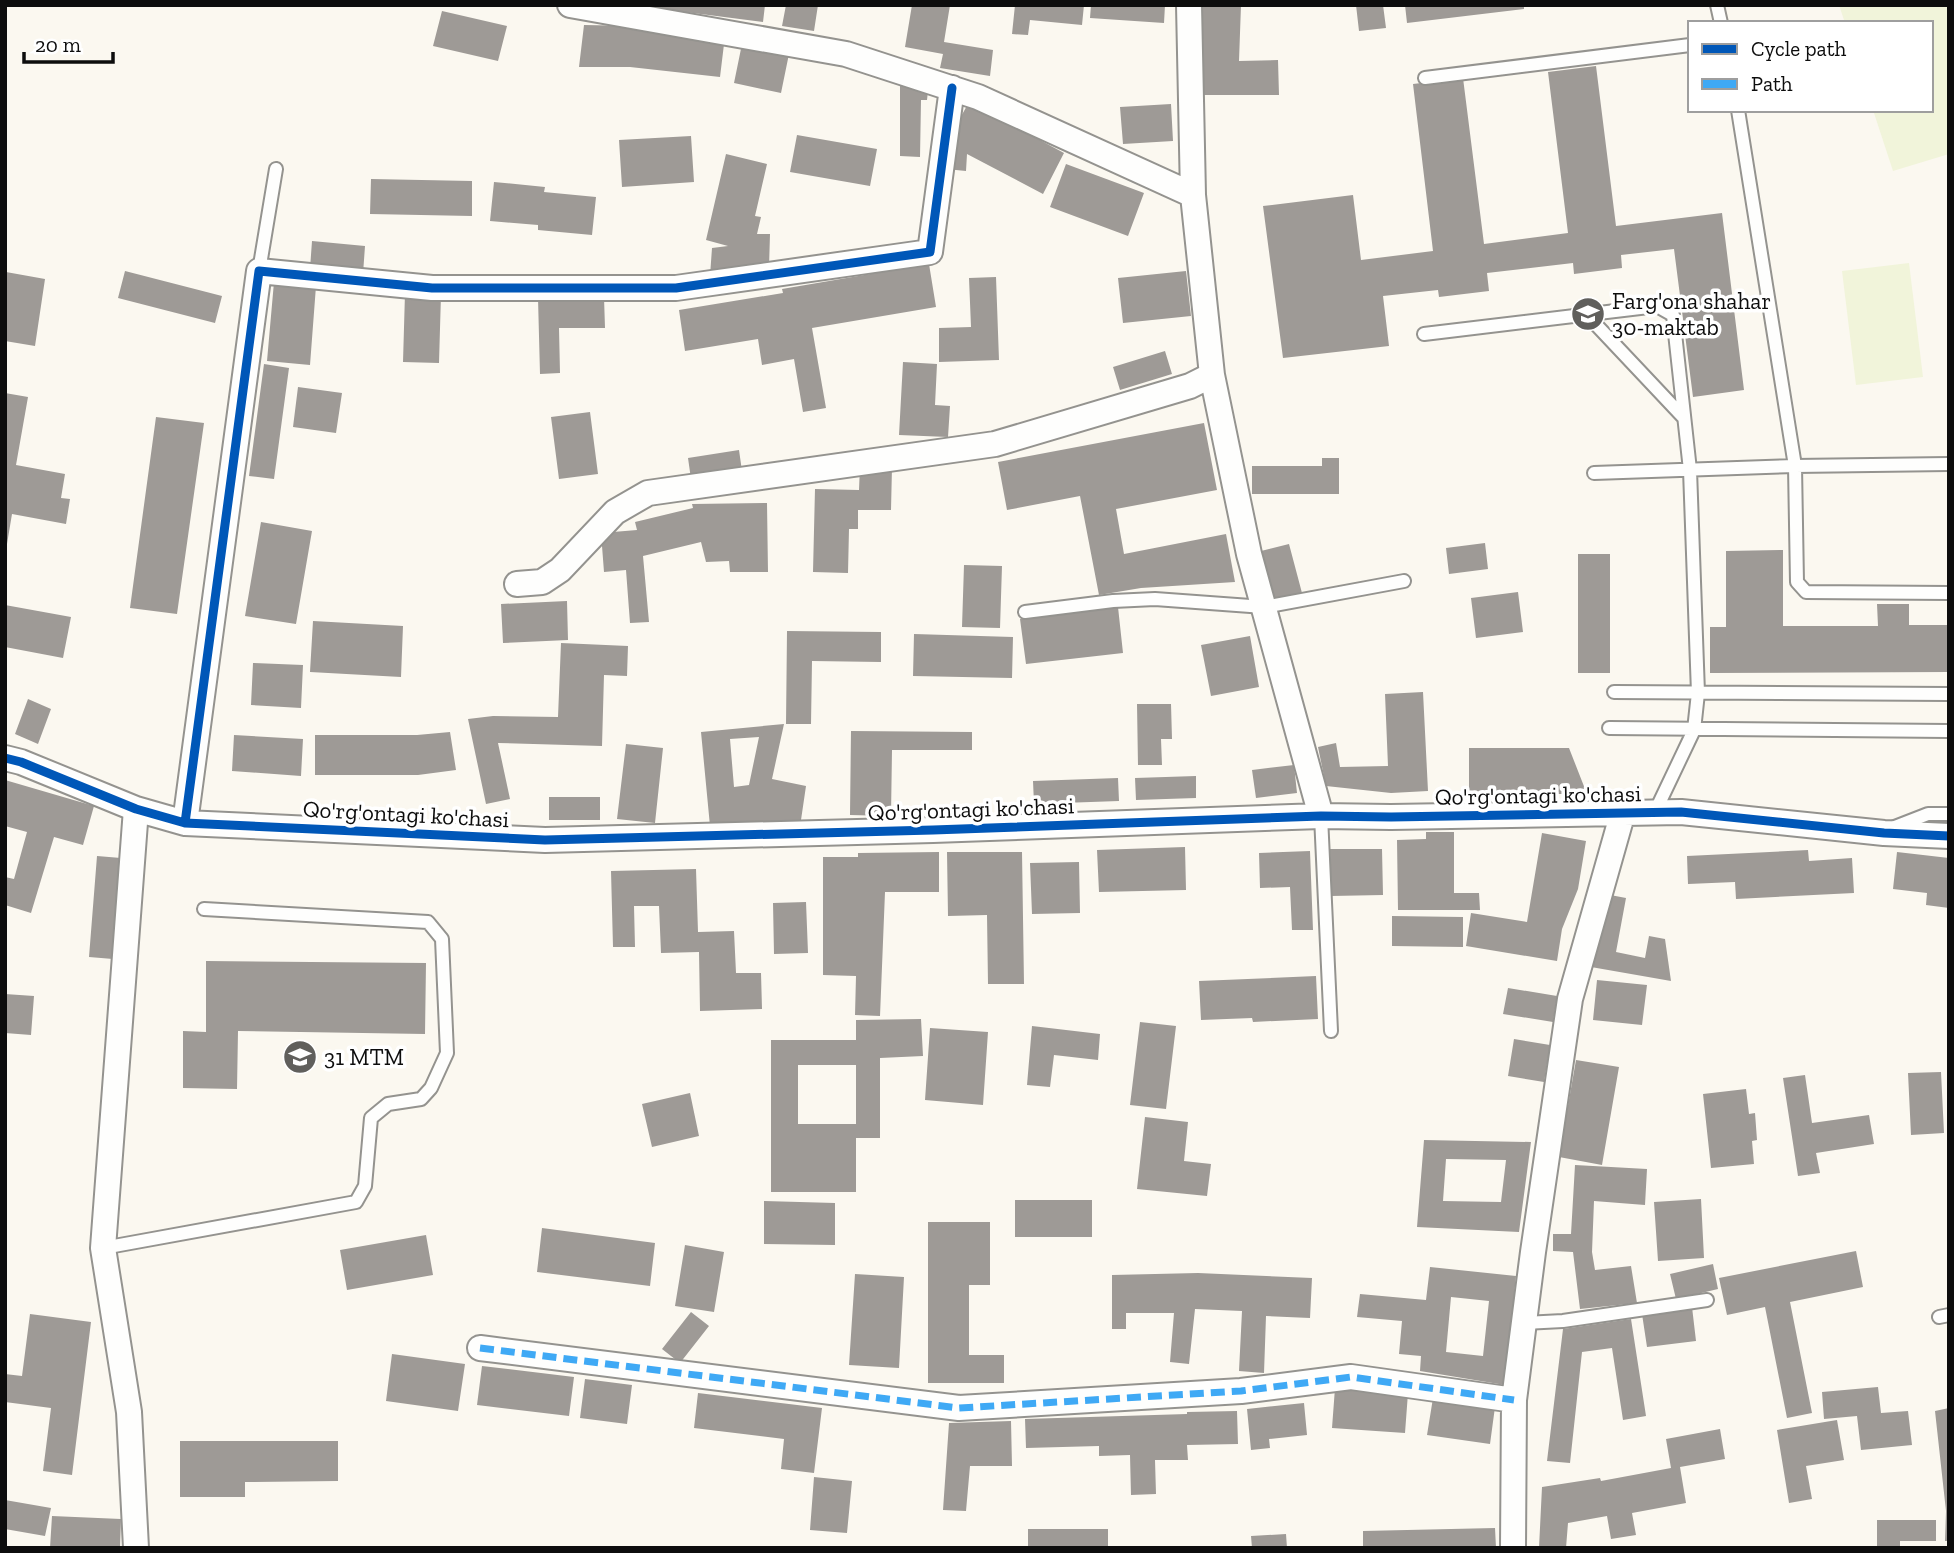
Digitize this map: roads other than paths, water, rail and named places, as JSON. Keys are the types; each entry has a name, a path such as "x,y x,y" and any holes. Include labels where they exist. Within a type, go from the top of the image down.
{"street":[{"path":"570,5 846,54 978,97 1193,195"},
{"path":"1189,5 1193,195 1212,375 1249,554 1321,816"},
{"path":"185,823 259,271 432,288 676,288 930,252 952,88"},
{"path":"517,584 542,582 560,570 615,512 648,493 995,444 1190,386 1212,375"},
{"name":"Qo'rg'ontagi ko'chasi","path":"5,758 136,809 185,823 545,840 1321,816 1623,812 1681,812 1884,833 1949,836"},
{"path":"136,809 103,1248 129,1412 136,1548"},
{"path":"1513,1548 1514,1400 1570,999 1623,812"},
{"path":"480,1348 959,1408 1241,1391 1351,1377 1514,1400"}],"lane":[{"path":"1424,78 1688,45"},
{"path":"1738,112 1795,466 1797,582 1806,592 1949,593"},
{"path":"259,271 276,169"},
{"path":"1424,334 1657,306 1673,315 1690,470 1698,693 1694,730 1655,812"},
{"path":"1586,314 1684,419"},
{"path":"1594,473 1949,464"},
{"path":"1025,612 1113,601 1155,599 1264,607 1404,581"},
{"path":"1614,692 1949,694"},
{"path":"1609,728 1949,731"},
{"path":"1884,833 1894,826 1928,814 1949,814"},
{"path":"1321,816 1331,1031"},
{"path":"103,1248 356,1202 365,1186 370,1118 388,1104 421,1099 431,1088 447,1053 442,939 428,922 204,909"},
{"path":"1524,1323 1563,1321 1707,1300"}],"place":[{"name":"Farg'ona shahar 30-maktab","path":"1588,314"},
{"name":"31 MTM","path":"300,1057"}]}
